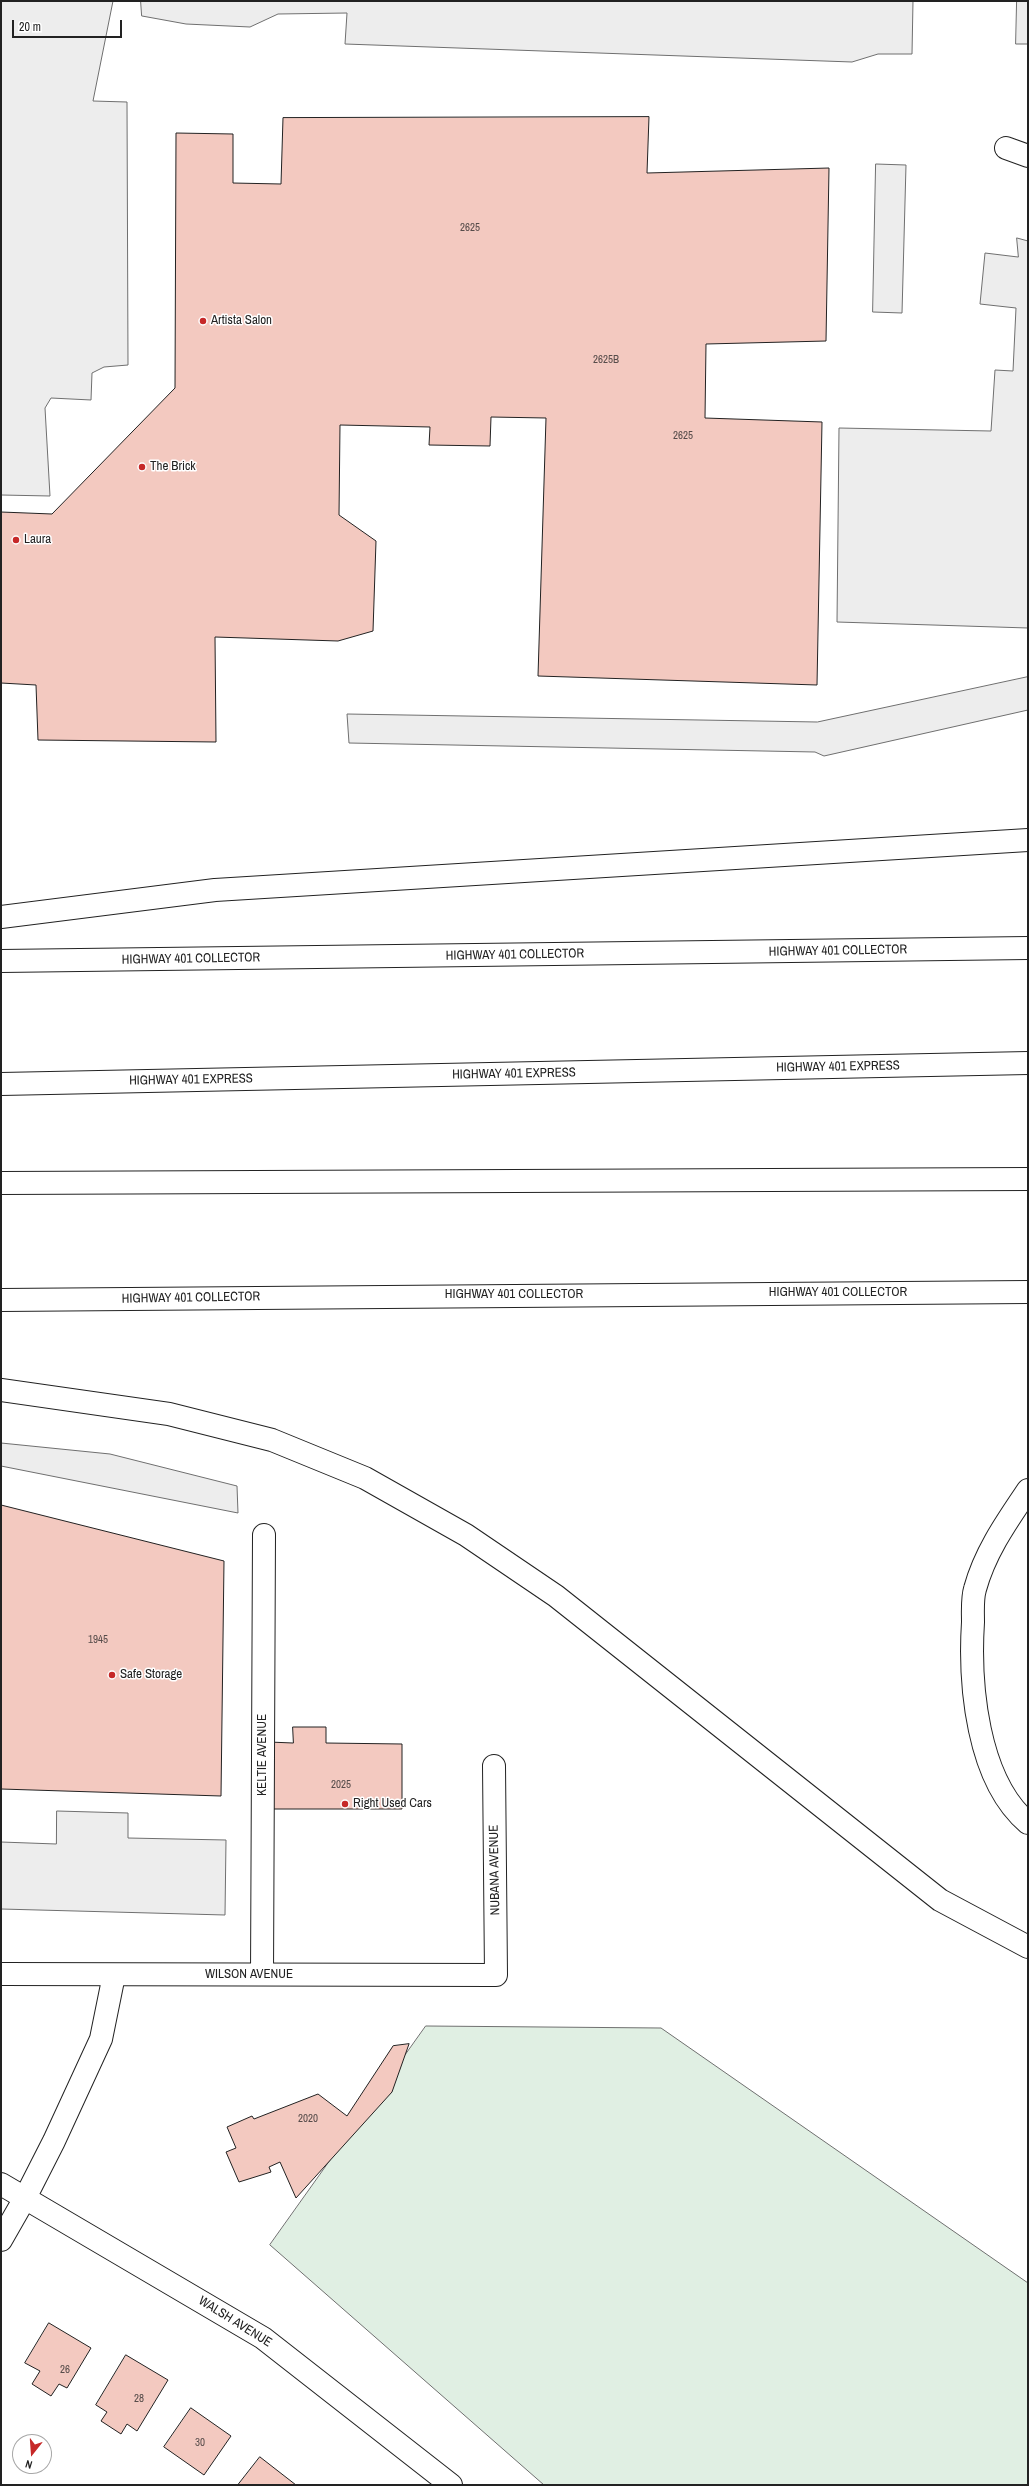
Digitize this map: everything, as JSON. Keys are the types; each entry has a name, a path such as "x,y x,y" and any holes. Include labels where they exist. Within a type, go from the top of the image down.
{"main road":[{"path":"1028,141 1006,148 1028,156"},
{"path":"1,917 215,890 1028,840"},
{"name":"HIGHWAY 401 COLLECTOR","path":"1,961 1028,948"},
{"name":"HIGHWAY 401 EXPRESS","path":"1,1084 1028,1063"},
{"path":"1,1183 1028,1179"},
{"name":"HIGHWAY 401 COLLECTOR","path":"1,1300 1028,1292"},
{"path":"1,1390 169,1414 272,1440 365,1478 466,1535 556,1596 940,1900 1028,1947"},
{"path":"1028,1490 998,1533 975,1589 971,1654 976,1717 992,1769 1014,1811 1028,1823"},
{"name":"KELTIE AVENUE","path":"262,1974 264,1535"},
{"name":"NUBANA AVENUE","path":"494,1766 496,1975"},
{"name":"WILSON AVENUE","path":"1,1974 496,1975"},
{"path":"1,2240 25,2198 54,2141 101,2039 114,1975"},
{"name":"WALSH AVENUE","path":"1,2184 263,2338 451,2485"}],"green space":[{"path":"426,2026 661,2028 1028,2283 1028,2485 544,2485 270,2245"}],"shaded area":[{"path":"1,1 113,1 93,101 127,102 128,365 104,367 92,373 91,400 51,398 45,408 50,496 1,495"},
{"path":"141,1 913,1 912,54 878,54 852,62 345,44 347,13 278,14 250,27 186,24 142,16"},
{"path":"1017,1 1028,1 1028,44 1016,44"},
{"path":"876,164 906,165 902,313 873,312"},
{"path":"1017,238 1028,241 1028,628 837,622 839,428 991,431 995,370 1013,371 1016,308 980,304 985,253 1018,257"},
{"path":"1028,677 1028,710 824,756 815,752 349,743 347,714 817,722"},
{"path":"1,1443 110,1454 237,1486 238,1513 1,1466"},
{"path":"57,1811 128,1813 128,1838 226,1840 225,1915 1,1909 1,1842 56,1844"}],"building":[{"path":"649,117 647,173 829,168 826,341 706,344 705,418 822,422 817,685 538,676 546,418 491,417 490,446 429,445 430,427 340,425 339,515 376,541 373,631 338,641 215,637 216,742 38,740 36,685 1,683 1,512 52,514 175,388 176,133 233,134 233,183 281,184 283,118"},
{"name":"Safe Storage","path":"1,1505 224,1561 221,1796 1,1789"},
{"path":"293,1727 326,1727 326,1743 402,1744 402,1809 269,1809 269,1742 293,1743"},
{"path":"409,2044 392,2092 296,2198 280,2162 269,2167 271,2172 239,2182 226,2152 236,2148 227,2127 252,2116 254,2119 318,2094 347,2116 393,2046"},
{"path":"49,2323 91,2348 67,2388 59,2384 51,2396 32,2384 40,2371 25,2363"},
{"path":"126,2355 168,2380 137,2431 127,2424 121,2434 101,2421 107,2412 96,2405"},
{"path":"191,2408 231,2436 204,2475 164,2447"},
{"path":"260,2457 296,2485 238,2485"}],"place":[{"name":"Artista Salon","path":"203,321"},
{"name":"The Brick","path":"142,467"},
{"name":"Laura","path":"16,540"},
{"name":"Safe Storage","path":"112,1675"},
{"name":"Right Used Cars","path":"345,1804"}]}
